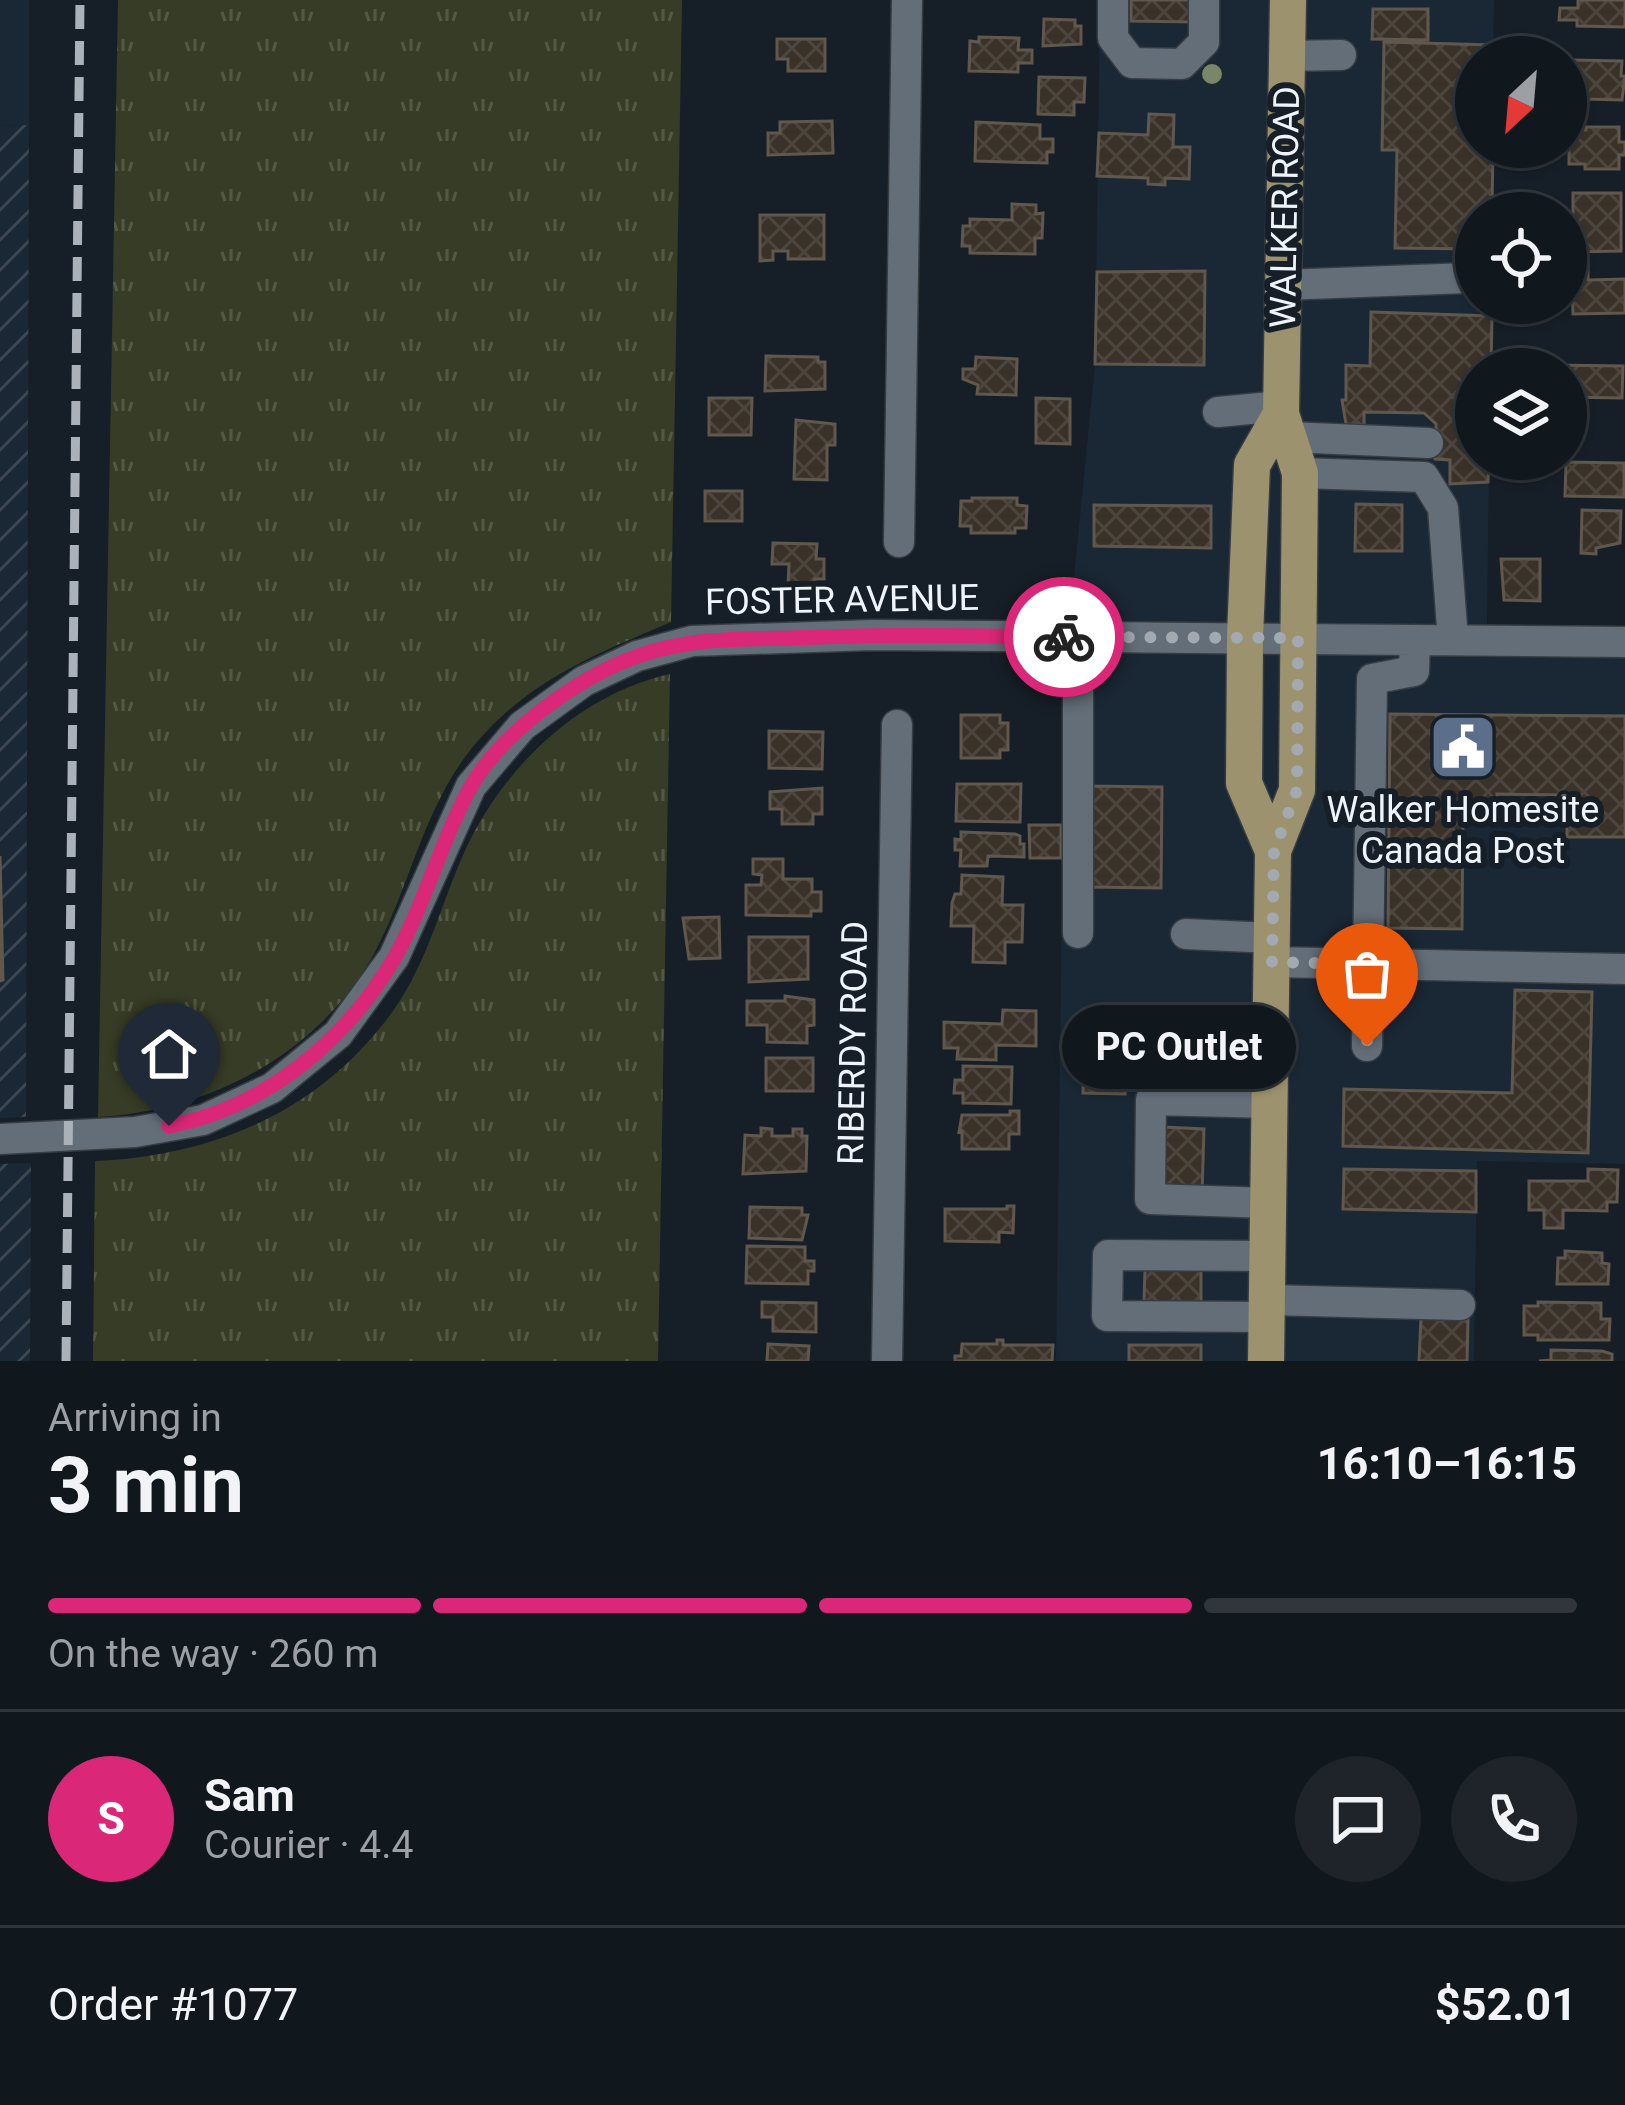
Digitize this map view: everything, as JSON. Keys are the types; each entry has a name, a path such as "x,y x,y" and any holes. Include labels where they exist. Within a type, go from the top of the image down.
{"main road":[{"name":"WALKER ROAD","path":"1266,1361 1274,851 1297,790 1300,473 1284,419 1288,0"},
{"name":"WALKER ROAD","path":"1274,851 1244,783 1245,637 1252,465 1284,419"}],"street":[{"path":"899,542 907,0"},
{"path":"1113,0 1113,38 1132,63 1182,64 1204,42 1204,0"},
{"path":"1287,56 1341,55"},
{"path":"1283,285 1455,278"},
{"path":"1217,412 1428,443"},
{"path":"1300,473 1424,476 1442,508 1453,640"},
{"name":"FOSTER AVENUE","path":"0,1139 135,1132 203,1120 272,1088 338,1034 394,957 471,786 522,726 584,681 619,664 692,641 872,635 1625,642"},
{"path":"1078,637 1078,933"},
{"path":"1367,1046 1372,679 1414,671 1415,640"},
{"name":"RIBERDY ROAD","path":"886,1361 897,725"},
{"path":"1186,934 1368,964 1625,969"},
{"path":"1269,1203 1150,1199 1150,1186 1151,1100 1270,1102"},
{"path":"1268,1256 1108,1255 1108,1316 1460,1305"}],"shaded area":[{"path":"0,0 29,0 29,125 0,126"},
{"path":"1100,0 1494,0 1493,36 1455,36 1455,168 1493,168 1492,192 1455,192 1455,324 1492,324 1491,348 1455,348 1455,480 1489,480 1487,628 1625,629 1625,1164 1477,1161 1474,1361 1056,1361 1065,669 1095,364"},
{"path":"29,125 26,1117 0,1118 0,126"},
{"path":"31,1163 30,1361 0,1361 0,1164"}],"green space":[{"path":"118,0 682,0 671,622 549,681 485,733 434,810 375,952 324,1020 258,1070 220,1089 181,1103 98,1117"},
{"path":"670,674 658,1361 93,1361 95,1161 182,1150 223,1138 262,1122 333,1076 364,1046 405,992 464,853 521,765 546,740 604,699"}],"building":[{"path":"1131,0 1193,0 1193,22 1131,21"},
{"path":"1578,0 1625,0 1625,27 1577,26 1577,20 1559,20 1560,8 1578,8"},
{"path":"1373,9 1428,9 1428,40 1372,39"},
{"path":"1044,19 1075,20 1075,26 1081,26 1081,44 1043,46"},
{"path":"979,37 1019,38 1018,50 1032,50 1032,63 1018,63 1018,72 969,71 970,41 979,42"},
{"path":"777,39 825,39 825,71 788,71 788,59 777,59"},
{"path":"1384,42 1455,44 1455,168 1493,168 1492,192 1455,192 1455,249 1395,248 1397,150 1382,150"},
{"path":"1587,60 1622,61 1622,100 1587,99"},
{"path":"1039,77 1085,78 1084,102 1074,102 1074,115 1038,114"},
{"path":"1149,114 1174,115 1173,147 1190,147 1189,179 1165,178 1165,185 1148,184 1148,178 1097,176 1099,133 1148,135"},
{"path":"832,121 833,153 768,155 768,133 780,133 780,122"},
{"path":"976,122 1040,125 1040,139 1053,139 1053,152 1047,152 1047,163 975,161"},
{"path":"1587,127 1619,127 1625,155 1619,155 1619,169 1585,169"},
{"path":"1587,193 1621,193 1621,251 1587,252"},
{"path":"1012,204 1036,205 1036,214 1043,213 1042,238 1035,238 1035,254 970,253 970,246 962,246 963,226 970,226 970,219 1012,220"},
{"path":"760,215 824,215 824,259 788,259 788,251 773,251 773,260 760,261"},
{"path":"1587,261 1588,280 1625,279 1625,313 1587,314"},
{"path":"1205,271 1204,365 1095,364 1097,272"},
{"path":"1371,312 1455,315 1455,324 1492,324 1491,348 1455,348 1455,480 1488,482 1450,484 1450,460 1435,459 1436,424 1424,413 1364,412 1364,425 1346,424 1342,400 1346,400 1346,365 1370,366"},
{"path":"766,356 818,357 818,362 825,362 825,389 765,391"},
{"path":"976,357 1017,359 1016,395 977,394 978,385 963,379 963,369 975,369"},
{"path":"1587,366 1623,366 1622,398 1587,397"},
{"path":"709,398 752,398 751,435 709,435"},
{"path":"1036,398 1070,399 1070,444 1036,443"},
{"path":"796,420 835,424 835,445 827,445 827,480 794,479"},
{"path":"1587,462 1624,463 1624,497 1565,496 1565,480 1587,480"},
{"path":"705,491 742,491 742,521 705,521"},
{"path":"1017,498 1017,505 1027,506 1026,528 1015,528 1015,533 971,533 971,526 960,526 961,501"},
{"path":"1356,504 1402,505 1402,551 1355,551"},
{"path":"1094,505 1211,506 1211,548 1094,546"},
{"path":"1582,510 1621,511 1620,543 1596,548 1596,554 1581,553"},
{"path":"773,543 817,544 816,559 824,559 824,579 815,579 815,585 788,584 789,564 772,564"},
{"path":"1501,559 1540,559 1540,601 1504,600"},
{"path":"1390,714 1625,716 1625,837 1567,837 1567,795 1497,794 1497,808 1463,807 1462,929 1388,928"},
{"path":"961,715 1000,715 1000,723 1008,723 1008,750 1000,750 1000,758 961,758"},
{"path":"769,731 823,732 822,769 769,768"},
{"path":"957,784 1021,784 1020,822 956,821"},
{"path":"1088,786 1162,787 1161,888 1087,887"},
{"path":"822,788 822,814 813,814 813,824 782,824 782,809 770,809 770,792"},
{"path":"1029,825 1061,825 1061,858 1030,858"},
{"path":"961,832 1015,834 1024,844 1024,857 988,856 987,866 960,866 961,850 955,850 955,839 961,840"},
{"path":"0,856 3,980 0,981"},
{"path":"753,859 783,859 783,879 812,879 812,892 821,892 821,911 811,911 811,916 746,915 746,885 761,885 762,875 753,874"},
{"path":"962,875 1003,877 1002,905 1023,905 1022,942 1005,942 1005,963 973,962 974,926 951,926 952,903 955,894 961,894"},
{"path":"719,917 720,958 689,959 683,918"},
{"path":"749,937 808,937 808,979 749,982"},
{"path":"1515,990 1592,992 1588,1153 1343,1146 1344,1089 1512,1093"},
{"path":"785,996 814,1000 814,1025 807,1026 807,1043 767,1042 767,1025 747,1025 747,1001 785,1001"},
{"path":"1003,1010 1036,1011 1036,1046 996,1045 996,1060 957,1059 958,1048 944,1048 944,1022 1002,1024"},
{"path":"1084,1053 1126,1053 1125,1094 1083,1093"},
{"path":"766,1058 813,1058 813,1091 766,1091"},
{"path":"963,1066 1012,1067 1011,1104 963,1103 963,1093 954,1093 955,1080 963,1080"},
{"path":"1010,1111 1019,1111 1019,1134 1009,1134 1009,1149 962,1149 962,1115 1010,1115"},
{"path":"1163,1127 1204,1129 1202,1196 1161,1194"},
{"path":"761,1128 772,1129 772,1136 793,1136 793,1129 802,1129 802,1136 807,1136 806,1171 743,1174 745,1135 761,1136"},
{"path":"1344,1169 1476,1171 1476,1212 1343,1209"},
{"path":"1588,1169 1618,1170 1617,1202 1607,1202 1607,1211 1563,1210 1563,1228 1544,1228 1544,1210 1529,1210 1529,1181 1588,1181"},
{"path":"1014,1206 1013,1233 999,1232 999,1242 945,1241 945,1209"},
{"path":"750,1207 802,1208 802,1215 808,1215 802,1240 749,1238"},
{"path":"747,1246 805,1247 805,1261 814,1261 808,1284 746,1283"},
{"path":"1565,1251 1602,1253 1602,1263 1609,1264 1608,1284 1557,1284 1558,1258 1565,1258"},
{"path":"1145,1267 1201,1268 1201,1303 1144,1302"},
{"path":"762,1302 816,1303 816,1332 773,1331 773,1317 762,1317"},
{"path":"1538,1302 1601,1303 1601,1319 1610,1319 1609,1340 1538,1340 1538,1335 1524,1335 1524,1306 1538,1306"},
{"path":"1421,1318 1468,1320 1467,1361 1419,1361"},
{"path":"1003,1340 1003,1345 1053,1345 1052,1361 955,1361 955,1356 961,1356 962,1344 997,1344"},
{"path":"768,1344 809,1346 808,1361 767,1361"},
{"path":"1129,1345 1201,1345 1201,1361 1129,1361"},
{"path":"1551,1350 1602,1351 1612,1354 1612,1361 1539,1361 1551,1360"}],"railway":[{"path":"66,1361 80,0"}],"way so far":[{"path":"1064,637 1298,638 1297,790 1274,851 1272,962 1368,964 1367,1046"}],"place":[{"name":"Walker Homesite Canada Post","path":"1463,747"},
{"name":"PC Outlet","path":"1367,1046"}],"route":[{"path":"169,1126 203,1120 272,1088 338,1034 394,957 471,786 522,726 584,681 637,656 692,641 872,635 1064,637"}]}
